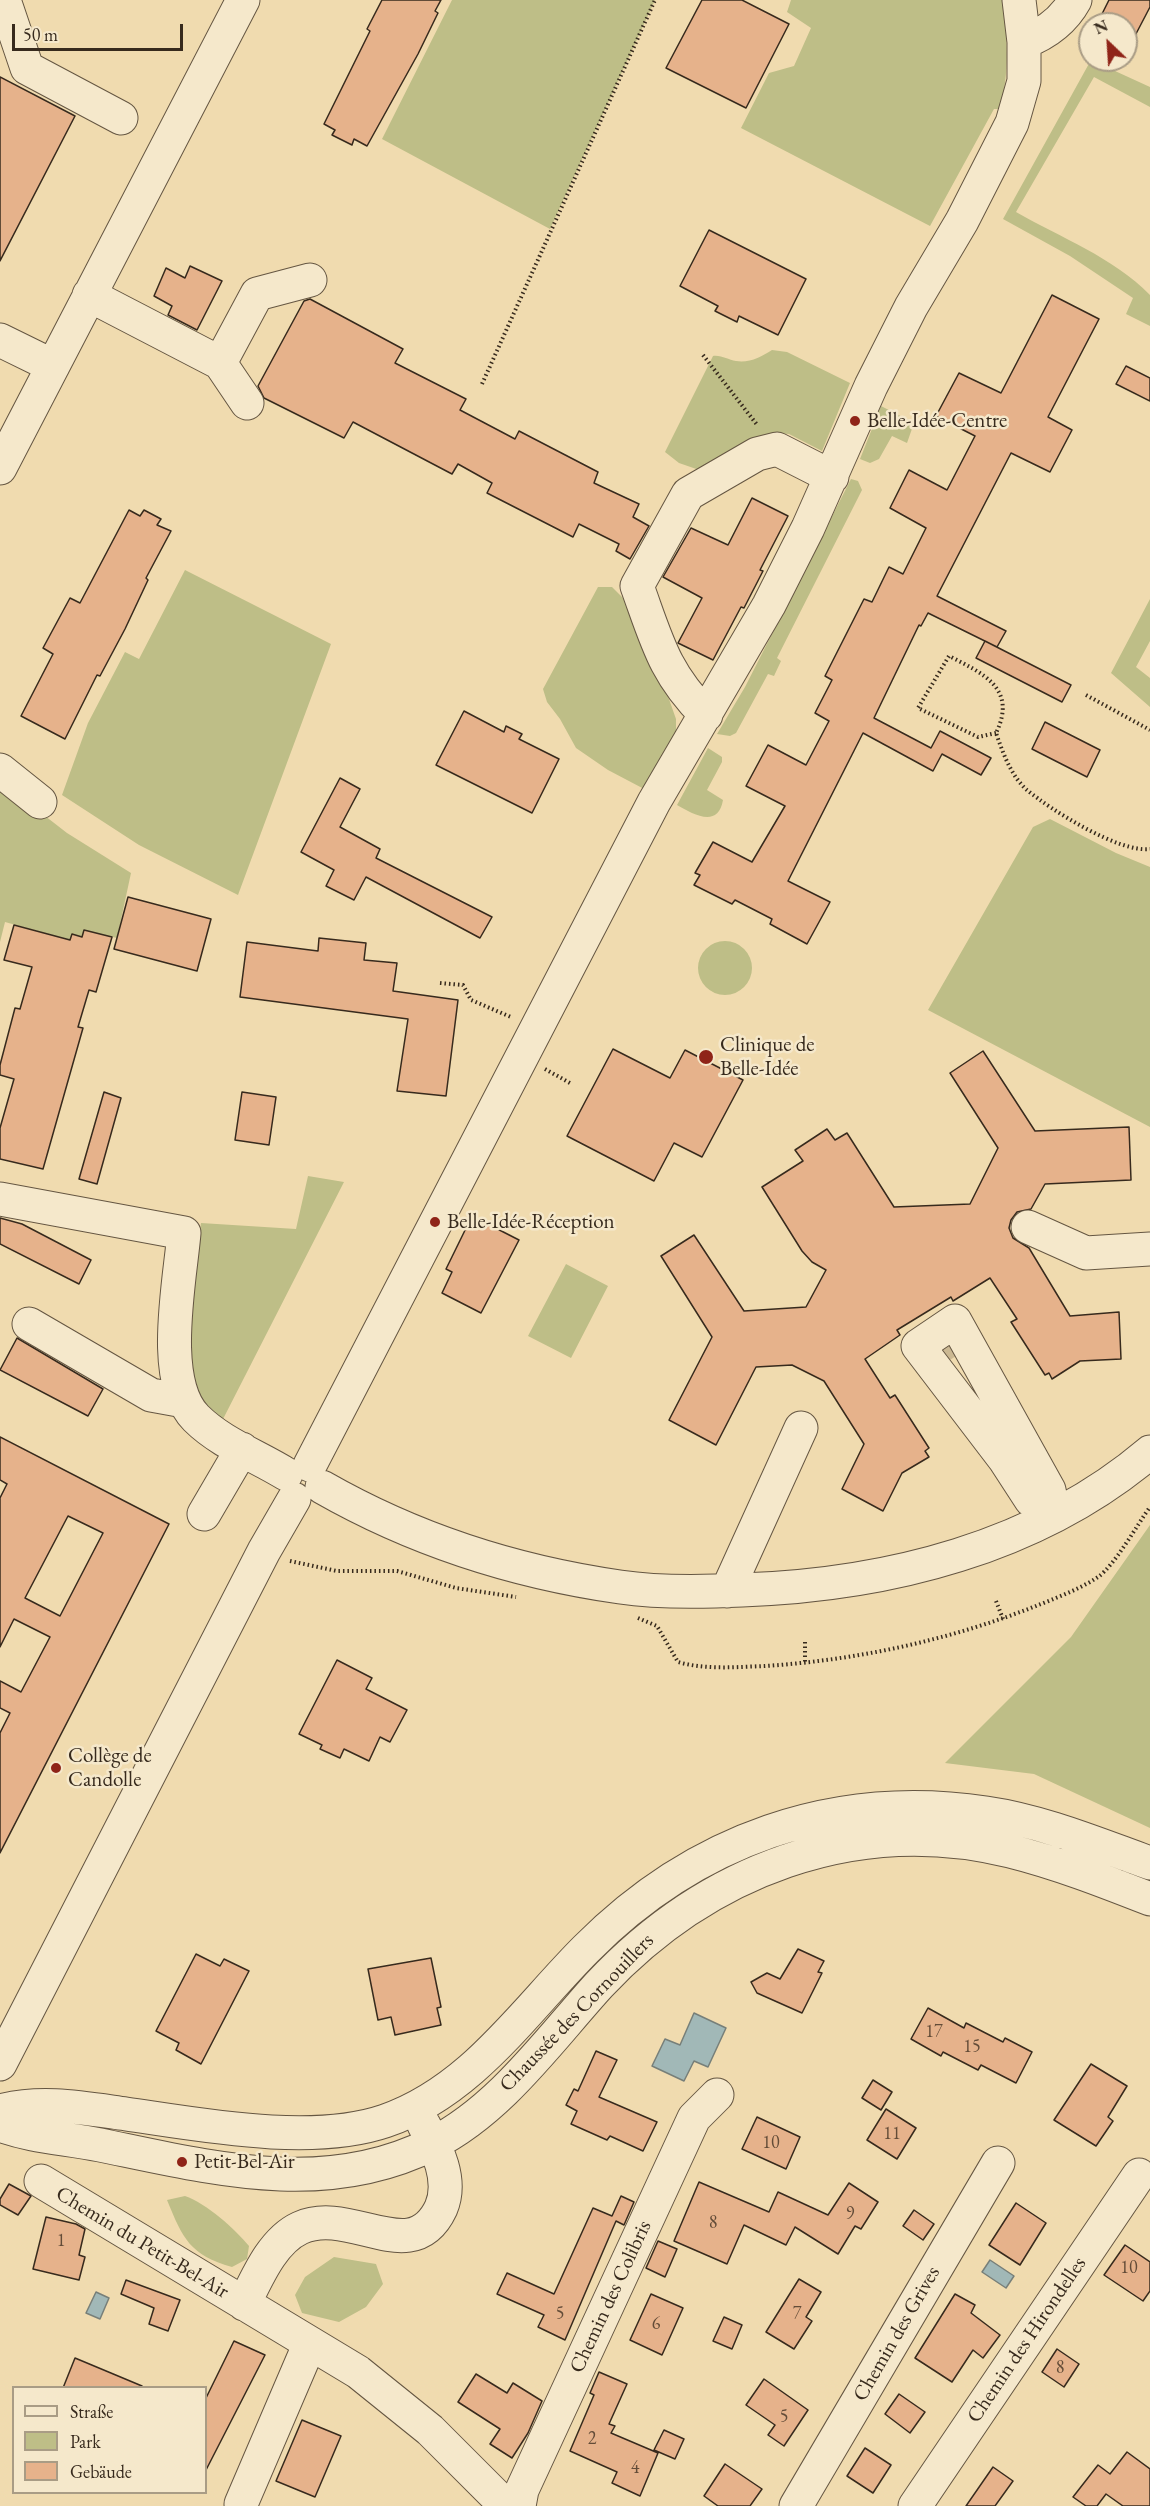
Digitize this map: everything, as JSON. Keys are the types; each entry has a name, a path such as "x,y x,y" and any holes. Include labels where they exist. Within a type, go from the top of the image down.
{"street":[{"path":"4,0 27,68"},
{"path":"0,468 243,0"},
{"path":"0,2064 268,1544 303,1481 567,965 654,802 769,605 832,477 871,386 911,307 962,221 1012,123 1024,81 1024,42 1019,0"},
{"path":"1024,42 1042,36 1069,11 1075,0"},
{"path":"0,50 27,68 121,118"},
{"path":"220,363 257,294 310,280"},
{"path":"89,295 220,363 247,403"},
{"path":"0,340 53,366"},
{"path":"706,715 683,692 663,659 637,586 688,494 757,454 777,449 832,477"},
{"path":"0,770 40,802"},
{"path":"0,1199 184,1233 175,1329 176,1361 184,1401 195,1417 209,1429 242,1449 303,1481 397,1525 448,1545 507,1564 621,1587 727,1591 841,1583 946,1559 1001,1541 1054,1515 1104,1486 1150,1452"},
{"path":"1028,1227 1086,1253 1150,1249"},
{"path":"29,1324 151,1395 184,1401"},
{"path":"953,1358 1015,1454 1049,1490 1054,1515"},
{"path":"727,1591 801,1428"},
{"path":"204,1514 242,1449"},
{"name":"Chaussée des Cornouillers","path":"0,2111 23,2105 75,2106 249,2129 303,2133 355,2129 386,2121 444,2091 473,2068 534,2007 586,1948 673,1876 720,1850 769,1830 831,1815 884,1807 944,1808 988,1813 1030,1822 1150,1863"},
{"name":"Chaussée des Cornouillers","path":"0,2125 19,2132 68,2139 182,2162 291,2176 360,2170 434,2143 470,2119 501,2092 647,1937 706,1896 731,1882 784,1860 826,1848 886,1841 939,1840 1009,1851 1088,1875 1150,1899"},
{"name":"Chemin des Colibris","path":"519,2506 522,2490 694,2118 717,2095"},
{"name":"Chemin du Petit-Bel-Air","path":"244,2304 276,2249 286,2237 300,2228 322,2222 334,2222 391,2237 420,2232 435,2220 444,2201 446,2185 434,2143 415,2107"},
{"name":"Chemin des Grives","path":"796,2506 998,2163"},
{"name":"Chemin des Hirondelles","path":"915,2506 1139,2175"},
{"name":"Chemin du Petit-Bel-Air","path":"41,2181 358,2372 430,2430 506,2506"},
{"path":"241,2504 310,2343"}],"path":[{"path":"482,384 655,0"},
{"path":"703,356 777,449"},
{"path":"996,733 978,737 918,708 949,656 989,677 1000,695 1003,719 996,733 1007,761 1026,789 1106,838 1141,850 1150,849"},
{"path":"1086,695 1150,730"},
{"path":"440,983 463,985 471,1000 514,1019"},
{"path":"539,1065 570,1083"},
{"path":"996,1600 1003,1619"},
{"path":"805,1642 805,1663"}],"green space":[{"path":"452,0 655,0 550,229 382,139"},
{"path":"791,0 1003,0 1006,68 1000,109 994,109 930,226 741,128 769,73 794,66 811,28 787,12"},
{"path":"1084,72 1117,72 1150,87 1150,107 1094,77 1016,212 1103,259 1135,282 1150,295 1150,326 1126,314 1133,298 1070,256 1003,219"},
{"path":"772,350 787,352 850,383 822,451 789,434 775,433 705,472 679,463 665,452 713,356 746,361"},
{"path":"881,406 914,423 907,443 892,436 879,459 870,463 860,459"},
{"path":"851,479 858,481 862,490 777,658 781,661 774,676 768,674 736,733 730,736 717,734 745,687"},
{"path":"185,570 331,644 238,895 139,845 62,795 88,723 125,652 139,659"},
{"path":"598,587 612,587 639,614 676,719 676,735 646,790 608,770 576,748 560,719 547,702 543,689"},
{"path":"1150,599 1150,641 1136,667 1150,678 1150,707 1111,673"},
{"path":"708,748 722,757 722,762 707,790 723,800 716,814 704,817 677,805"},
{"path":"0,781 67,833 131,873 117,938 84,930 82,937 72,934 70,940 5,922 0,942"},
{"path":"1050,819 1116,853 1150,867 1150,1127 928,1010 1033,827"},
{"path":"725,941 735,943 744,949 750,958 752,968 750,978 744,987 735,993 725,995 715,993 706,987 700,978 698,968 700,958 706,949 715,943"},
{"path":"308,1176 344,1182 221,1423 190,1385 185,1334 201,1223 296,1229"},
{"path":"566,1264 608,1286 571,1358 528,1336"},
{"path":"1150,1525 1150,1828 1034,1774 945,1763 1071,1637"},
{"path":"185,2196 211,2210 236,2232 249,2246 247,2259 232,2267 206,2257 190,2244 178,2225 167,2200"},
{"path":"334,2257 376,2264 383,2284 366,2307 339,2322 302,2313 295,2295 305,2277"}],"water":[{"path":"694,2013 726,2028 708,2067 694,2061 684,2081 652,2066 665,2039 680,2045"},
{"path":"990,2260 1014,2276 1006,2288 982,2272"},
{"path":"96,2292 109,2298 100,2319 86,2313"}],"building":[{"path":"382,0 441,0 435,11 438,13 418,54 367,146 354,139 352,145 332,135 335,130 324,124 370,31 367,29"},
{"path":"702,0 742,0 789,24 746,108 666,68"},
{"path":"1109,0 1150,0 1150,7 1138,30 1138,12 1103,12"},
{"path":"0,77 75,116 0,261"},
{"path":"709,230 806,279 778,335 739,316 737,322 715,311 718,306 680,286"},
{"path":"190,266 222,281 197,330 168,315 172,306 154,296 166,268 185,278"},
{"path":"1052,295 1099,319 1048,417 1072,430 1050,472 1011,453 937,596 1006,631 997,647 928,613 921,626 919,625 874,718 931,748 940,731 991,758 981,775 942,754 933,771 863,733 788,881 830,902 807,944 770,924 772,919 735,900 732,904 694,885 700,875 695,873 713,842 752,862 785,806 746,786 768,745 806,765 829,721 815,713 832,680 825,676 864,599 872,602 889,567 903,574 926,528 890,508 909,470 947,490 975,436 936,416 959,373 1001,393"},
{"path":"310,299 403,349 395,363 466,399 460,410 515,439 519,431 598,472 594,483 639,504 633,517 649,526 630,559 616,551 619,544 579,524 573,537 487,493 492,483 458,464 452,474 353,422 344,438 264,398 258,386 304,301"},
{"path":"1126,366 1150,378 1150,401 1116,384"},
{"path":"752,498 788,516 760,570 763,571 744,608 741,607 713,660 678,643 702,598 663,577 691,528 728,545"},
{"path":"129,510 140,516 144,510 161,519 157,525 171,531 146,578 148,580 125,629 100,676 97,675 65,739 21,716 53,654 43,648 70,598 80,603"},
{"path":"985,641 1071,685 1062,702 976,658"},
{"path":"464,711 504,732 506,726 522,734 519,739 559,759 532,813 436,765"},
{"path":"1045,722 1100,750 1087,777 1032,749"},
{"path":"340,778 360,789 340,827 380,849 376,858 492,917 480,938 366,877 354,900 326,886 334,870 301,852"},
{"path":"128,897 211,919 197,971 114,949"},
{"path":"14,925 70,940 72,934 82,937 84,930 112,937 96,992 89,990 78,1027 83,1028 43,1169 0,1159 0,1128 14,1079 0,1075 0,1065 15,1008 20,1009 32,967 4,960"},
{"path":"319,938 366,943 364,960 397,963 393,991 458,1000 446,1096 397,1091 408,1019 240,997 247,942 318,951"},
{"path":"613,1049 670,1078 685,1050 743,1080 702,1157 674,1143 654,1181 567,1136"},
{"path":"983,1051 1035,1131 1129,1127 1131,1180 1045,1184 1031,1209 1017,1212 1009,1228 1013,1238 1029,1248 1070,1316 1119,1312 1121,1359 1080,1361 1052,1379 1049,1373 1045,1375 1011,1322 1017,1319 990,1278 953,1301 951,1297 897,1330 900,1335 865,1359 890,1398 895,1395 929,1448 925,1451 929,1457 902,1473 883,1511 842,1489 864,1444 824,1381 792,1365 756,1367 716,1445 669,1420 712,1337 661,1256 694,1235 744,1311 806,1307 826,1270 812,1262 802,1251 762,1187 803,1161 795,1150 827,1129 835,1140 847,1133 894,1207 970,1204 998,1148 950,1073"},
{"path":"104,1092 121,1098 97,1184 79,1179"},
{"path":"242,1092 276,1097 269,1145 235,1140"},
{"path":"472,1216 519,1240 481,1313 442,1293 452,1272 446,1269"},
{"path":"0,1218 22,1224 91,1260 79,1284 0,1244"},
{"path":"17,1338 103,1389 88,1416 0,1370"},
{"path":"0,1437 169,1524 0,1853 0,1733 10,1713 0,1708 0,1681 21,1692 50,1637 14,1619 0,1647 0,1498 7,1484 0,1480","holes":["68,1516 103,1533 60,1616 25,1598"]},
{"path":"337,1660 372,1678 366,1689 407,1710 390,1742 380,1737 369,1761 344,1749 340,1758 320,1749 322,1745 299,1734"},
{"path":"798,1949 824,1961 818,1972 822,1973 802,2013 757,1993 751,1982 767,1973 780,1979"},
{"path":"196,1954 220,1966 224,1959 249,1971 201,2064 176,2050 179,2043 156,2031"},
{"path":"431,1958 441,2007 437,2008 441,2025 395,2035 391,2017 378,2020 368,1969"},
{"path":"928,2008 964,2028 966,2023 1003,2042 1005,2038 1032,2052 1016,2083 981,2065 978,2070 943,2052 941,2056 911,2039"},
{"path":"596,2051 617,2060 599,2097 657,2122 643,2151 610,2136 607,2140 571,2124 577,2111 566,2105 574,2089 578,2091"},
{"path":"1091,2064 1127,2086 1108,2117 1113,2121 1096,2146 1054,2120"},
{"path":"873,2080 892,2092 881,2110 862,2098"},
{"path":"886,2109 916,2128 897,2159 867,2140"},
{"path":"757,2117 800,2137 786,2169 742,2149"},
{"path":"699,2182 769,2212 778,2192 828,2215 849,2183 878,2202 861,2229 855,2226 838,2254 795,2227 786,2245 744,2225 727,2264 674,2241"},
{"path":"9,2184 31,2196 18,2215 0,2205 0,2199"},
{"path":"621,2196 634,2202 624,2225 616,2221 565,2340 538,2327 544,2315 497,2294 507,2273 554,2294 593,2208 612,2216"},
{"path":"1016,2203 1046,2223 1020,2265 989,2245"},
{"path":"914,2210 934,2224 923,2240 903,2226"},
{"path":"46,2217 76,2224 85,2229 79,2255 85,2257 79,2280 33,2269"},
{"path":"658,2241 677,2249 665,2277 646,2268"},
{"path":"1125,2245 1150,2262 1150,2291 1143,2301 1104,2275"},
{"path":"799,2279 821,2292 806,2317 812,2321 794,2349 766,2332"},
{"path":"126,2280 180,2300 168,2331 149,2324 154,2308 121,2294"},
{"path":"651,2294 683,2308 662,2355 630,2340"},
{"path":"955,2294 975,2305 971,2313 1000,2335 983,2358 973,2350 952,2382 915,2358"},
{"path":"724,2317 742,2325 732,2349 713,2341"},
{"path":"234,2341 265,2355 207,2468 207,2396"},
{"path":"1057,2349 1079,2364 1064,2387 1042,2372"},
{"path":"75,2358 142,2386 64,2386"},
{"path":"599,2372 627,2384 609,2424 615,2426 611,2433 658,2453 640,2496 612,2483 617,2472 570,2451 594,2395 590,2393"},
{"path":"476,2374 507,2393 513,2383 542,2401 528,2433 512,2458 490,2444 500,2429 458,2402"},
{"path":"764,2379 808,2410 784,2446 768,2435 775,2425 746,2405"},
{"path":"899,2394 925,2412 910,2433 885,2414"},
{"path":"302,2420 341,2436 315,2497 276,2481"},
{"path":"664,2430 684,2439 675,2459 654,2450"},
{"path":"865,2448 891,2465 873,2493 847,2476"},
{"path":"1127,2452 1150,2469 1150,2506 1123,2506 1106,2494 1097,2506 1086,2506 1073,2497 1098,2465 1110,2474"},
{"path":"725,2464 762,2489 750,2506 718,2506 704,2496"},
{"path":"993,2467 1013,2481 995,2506 966,2506"}],"tunnel":[{"path":"943,1342 953,1358"}],"place":[{"name":"Belle-Idée-Centre","path":"855,421"},
{"name":"Clinique de Belle-Idée","path":"706,1057"},
{"name":"Belle-Idée-Réception","path":"435,1222"},
{"name":"Collège de Candolle","path":"56,1768"},
{"name":"Petit-Bel-Air","path":"182,2162"}]}
